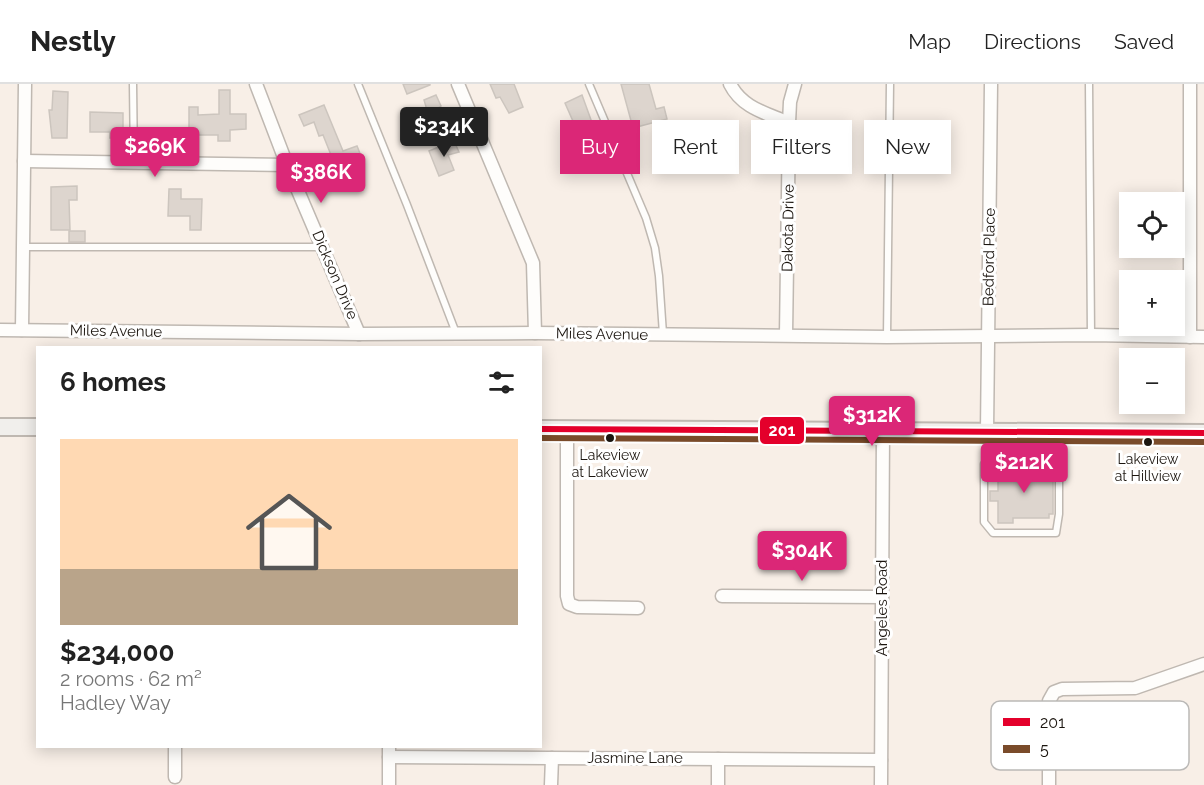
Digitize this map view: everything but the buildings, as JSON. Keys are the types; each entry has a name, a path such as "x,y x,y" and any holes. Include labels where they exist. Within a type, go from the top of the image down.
{"main road":[{"path":"0,427 36,428"},
{"path":"542,429 1204,433"}],"street":[{"path":"22,330 25,84"},
{"name":"Dickson Drive","path":"256,84 287,165 324,247 359,334"},
{"path":"458,84 533,263 536,333"},
{"path":"730,84 741,100 782,120"},
{"name":"Dakota Drive","path":"789,120 790,102 795,84"},
{"name":"Bedford Place","path":"990,430 988,338 991,84"},
{"path":"1190,84 1190,337"},
{"path":"24,161 287,165"},
{"name":"Dakota Drive","path":"786,335 788,174"},
{"name":"Miles Avenue","path":"0,330 988,338 1091,335 1204,337"},
{"path":"567,429 567,596 569,604 577,607 638,608"},
{"name":"Angeles Road","path":"881,785 883,430"},
{"path":"722,596 882,597"},
{"path":"1049,701 1054,692 1062,689 1135,688 1204,664"},
{"path":"175,748 175,777"},
{"path":"389,752 389,785"},
{"name":"Jasmine Lane","path":"389,752 552,758 881,760"},
{"path":"551,785 552,758"},
{"path":"718,759 718,785"}],"lane":[{"path":"133,84 134,163"},
{"path":"358,84 456,333"},
{"path":"589,84 646,218 655,248 663,334"},
{"path":"887,337 891,84"},
{"path":"1089,84 1091,335"},
{"path":"23,247 324,247"},
{"path":"990,430 993,453 984,464 984,522 993,533 1056,533 1059,514 1059,431"}],"transit line":[{"name":"201","path":"542,429 1204,433"},
{"name":"5","path":"542,438 1204,442"}],"place":[{"name":"Lakeview at Lakeview","path":"610,438"},
{"name":"Lakeview at Hillview","path":"1148,442"}]}
